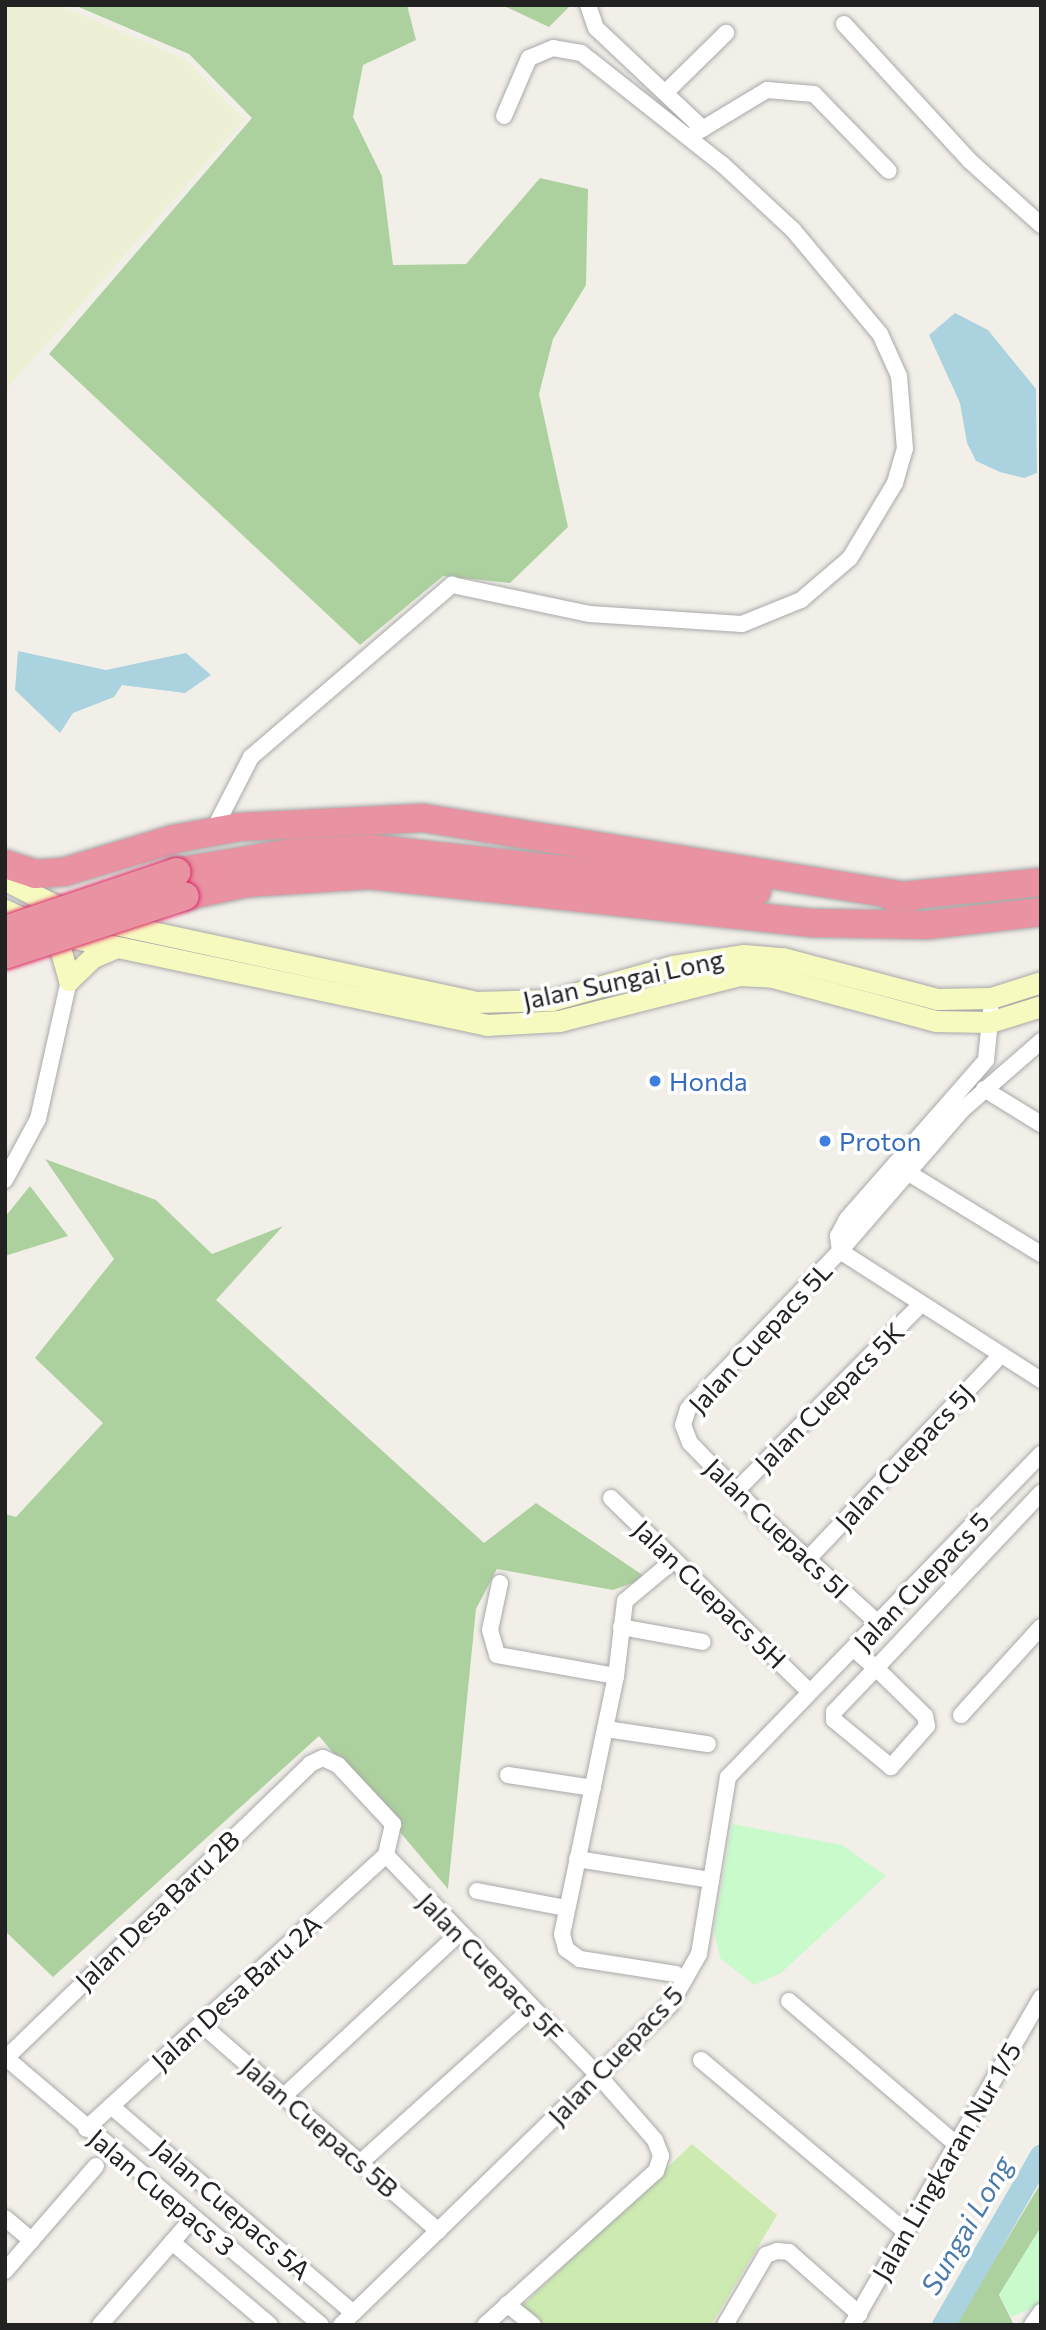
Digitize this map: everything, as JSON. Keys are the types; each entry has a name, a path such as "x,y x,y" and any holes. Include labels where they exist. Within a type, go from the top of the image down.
{"highway":[{"path":"5,864 35,874 64,872 213,831 302,820 423,818 911,897"},
{"path":"5,930 291,853 374,849 764,892 911,897 1041,882"},
{"path":"5,956 181,884 370,875 825,923 927,925 1041,912"}],"street":[{"path":"588,5 596,28 667,91 696,133"},
{"path":"844,24 970,161 1041,225"},
{"path":"667,91 726,33"},
{"path":"213,831 251,757 452,585 590,614 695,626 742,624 801,600 850,558 881,514 905,449 906,406 880,334 793,230 696,133 581,52 553,48 529,58 504,116"},
{"path":"696,133 767,90 814,94 889,172"},
{"name":"Jalan Sungai Long","path":"5,880 73,914 475,1002 552,1000 673,966 744,955 782,958 937,999 991,998 1041,982"},
{"name":"Jalan Sungai Long","path":"5,910 56,934 486,1025 559,1021 740,975 773,978 936,1021 990,1022 1041,1006"},
{"path":"5,1180 38,1119 69,980 56,934"},
{"path":"69,980 93,957 117,947"},
{"path":"991,998 986,1060 847,1219 838,1236 840,1251 920,1305 1041,1380"},
{"name":"Jalan Cuepacs 5L","path":"683,1425 688,1409 840,1251 907,1172 984,1089 1041,1041"},
{"path":"984,1089 1041,1124"},
{"path":"907,1172 1041,1254"},
{"name":"Jalan Cuepacs 5K","path":"737,1490 920,1305"},
{"name":"Jalan Cuepacs 5J","path":"808,1559 1001,1355"},
{"name":"Jalan Cuepacs 5I","path":"683,1425 690,1443 808,1559 880,1625"},
{"name":"Jalan Cuepacs 5","path":"341,2325 599,2076 685,1982 699,1954 729,1777 809,1691 856,1650 1041,1454"},
{"path":"856,1650 876,1668 925,1716 927,1726 891,1768 834,1720 834,1712 876,1668 1041,1493"},
{"name":"Jalan Cuepacs 5H","path":"611,1498 809,1691"},
{"path":"674,1560 625,1601 617,1676 566,1908 566,1950 580,1959 676,1974"},
{"path":"500,1583 490,1630 497,1655 617,1676"},
{"path":"621,1627 703,1642"},
{"path":"961,1715 1041,1627"},
{"path":"606,1729 708,1744"},
{"name":"Jalan Desa Baru 2B","path":"6,2057 310,1764 323,1758 338,1765 393,1824 386,1855"},
{"path":"508,1775 593,1788"},
{"name":"Jalan Cuepacs 5F","path":"386,1855 457,1935 599,2076 655,2140 661,2156 656,2171 485,2325"},
{"name":"Jalan Desa Baru 2A","path":"86,2129 386,1855"},
{"path":"577,1859 711,1880"},
{"path":"477,1891 566,1908"},
{"path":"285,2095 457,1935"},
{"name":"Jalan Lingkaran Nur 1/5","path":"855,2319 1041,1998"},
{"path":"789,2001 956,2144"},
{"path":"361,2162 530,2010"},
{"name":"Jalan Cuepacs 5B","path":"201,2024 439,2231"},
{"name":"Jalan Cuepacs 3","path":"6,2057 86,2129 321,2325"},
{"path":"701,2060 906,2232"},
{"name":"Jalan Cuepacs 5A","path":"111,2106 353,2313"},
{"path":"5,2271 96,2166"},
{"path":"5,2218 32,2241"},
{"path":"100,2325 192,2219"},
{"path":"173,2242 270,2325"},
{"path":"725,2325 766,2255 777,2251 789,2252 855,2319"},
{"path":"507,2304 533,2325"},
{"path":"1032,2325 1041,2312"}],"green space":[{"path":"5,5 59,5 187,60 244,120 5,391"},
{"path":"74,5 407,5 416,40 363,65 353,117 382,176 393,265 466,264 540,178 588,189 586,285 553,339 539,394 568,527 510,583 443,576 360,645 49,354 252,118 189,54"},
{"path":"502,5 571,5 549,27"},
{"path":"45,1159 156,1200 212,1254 283,1226 216,1300 484,1543 536,1503 647,1578 613,1590 497,1569 476,1609 448,1889 319,1736 53,1977 5,1931 5,1514 16,1517 103,1423 35,1358 114,1259"},
{"path":"30,1186 68,1236 5,1256 5,1217"},
{"path":"732,1824 842,1845 886,1876 781,1973 754,1985 720,1958 714,1931"},
{"path":"692,2144 777,2215 711,2325 545,2325 522,2306"},
{"path":"1041,2183 1041,2227 999,2295 1014,2325 955,2325"},
{"path":"1041,2227 1041,2304 1011,2317 999,2295"}],"water":[{"path":"955,313 988,330 1036,389 1037,473 1024,478 1000,472 976,461 967,443 960,403 929,335"},
{"path":"18,651 106,670 186,653 211,675 185,693 122,685 114,697 73,713 60,733 15,690"}],"waterway":[{"name":"Sungai Long","path":"943,2325 1041,2155"}],"place":[{"name":"Honda","path":"655,1081"},
{"name":"Proton","path":"825,1141"}]}
